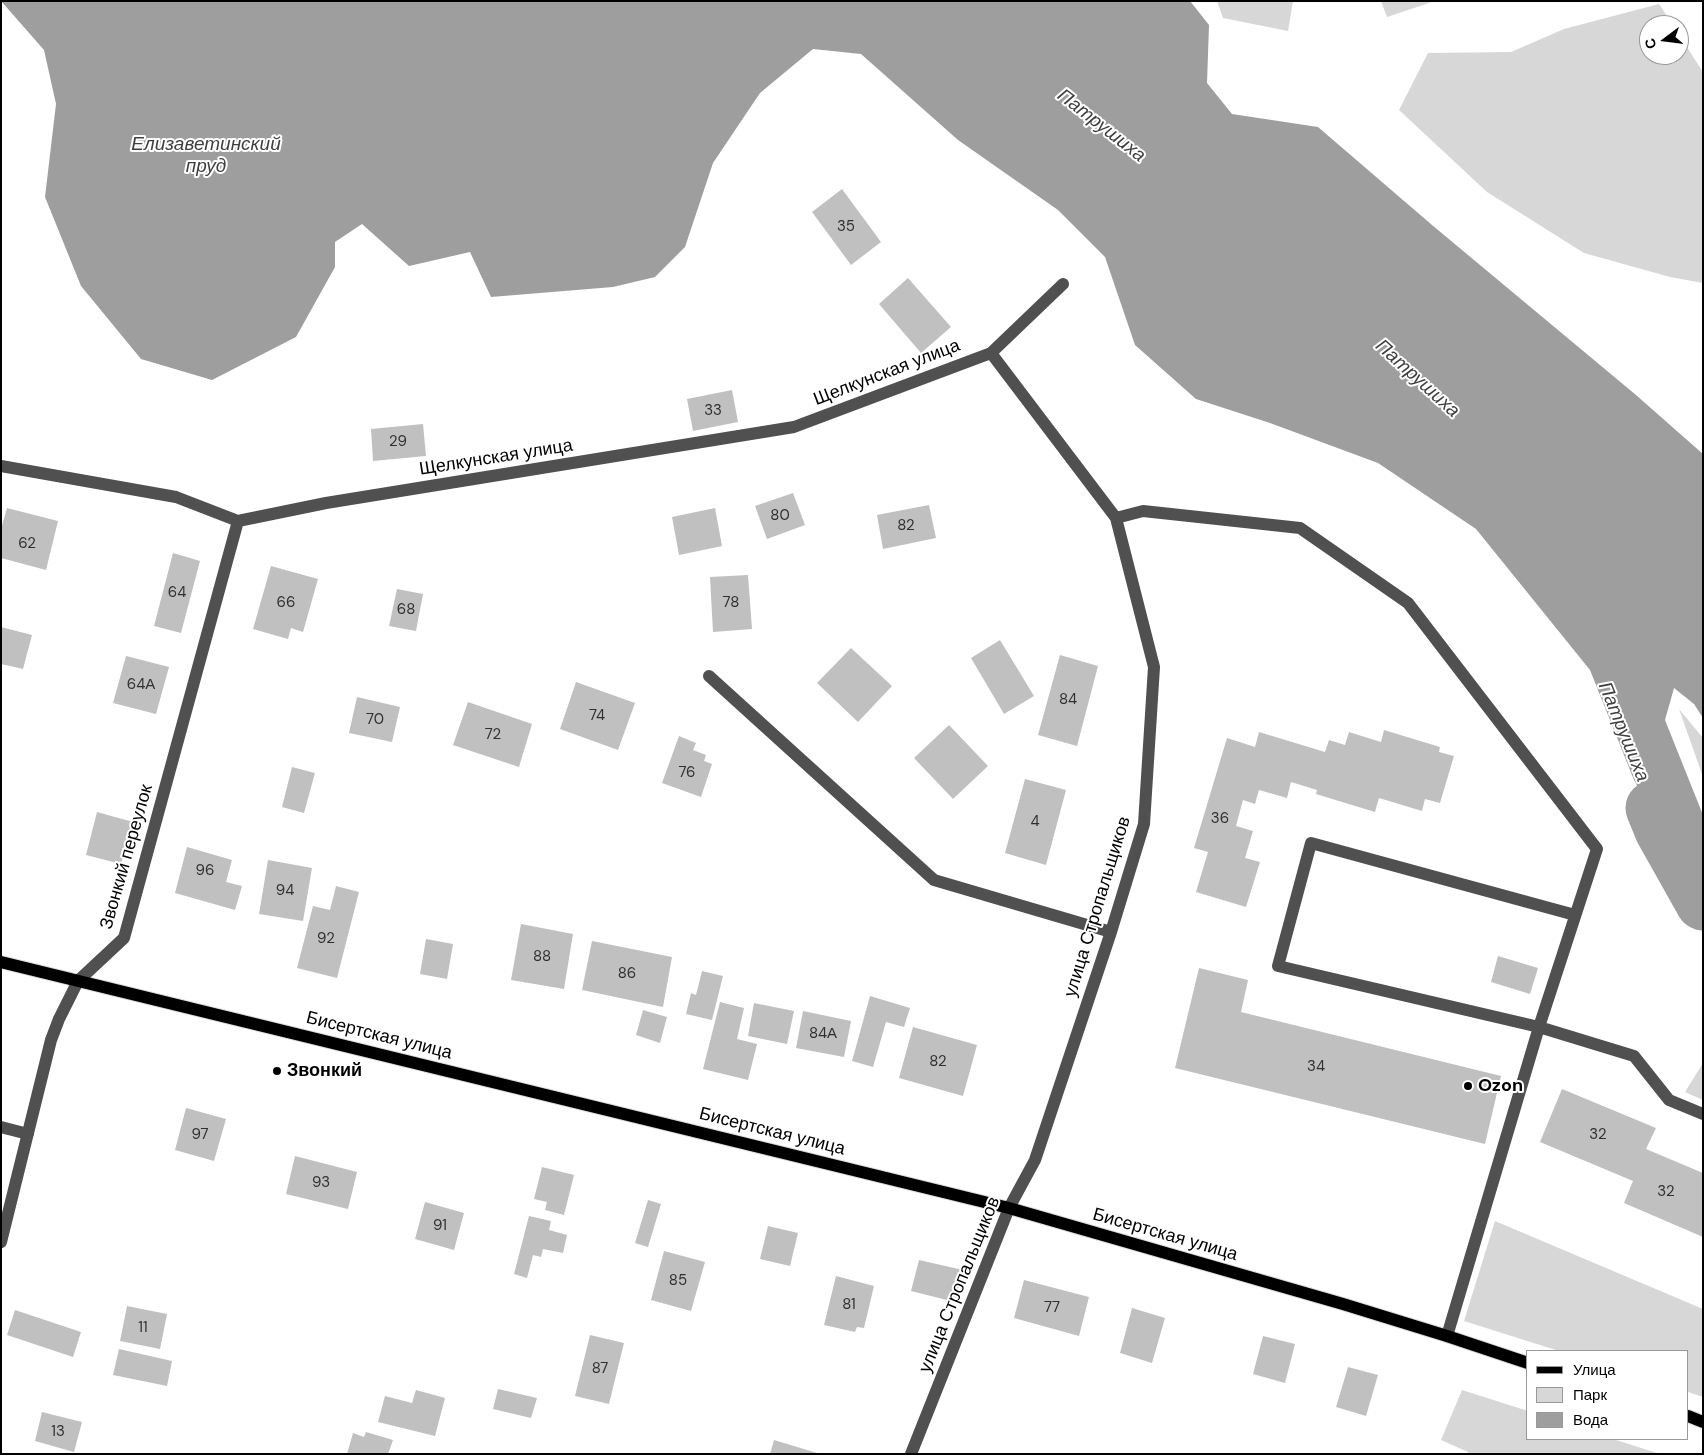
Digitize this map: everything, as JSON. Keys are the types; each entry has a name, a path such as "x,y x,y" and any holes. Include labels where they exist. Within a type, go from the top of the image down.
{"main road":[{"name":"Бисертская улица","path":"1,962 1009,1208 1447,1336 1526,1362"},
{"path":"1689,1416 1703,1422"}],"street":[{"path":"991,353 1064,284"},
{"name":"улица Стропальщиков","path":"911,1454 1009,1208 1035,1160 1111,932 1144,824 1154,667 1116,518 991,353"},
{"name":"Щелкунская улица","path":"238,521 326,503 794,427 991,353"},
{"path":"1,466 176,497 238,521"},
{"path":"1116,518 1143,511 1300,528 1408,603 1596,849 1539,1027 1447,1336"},
{"name":"Звонкий переулок","path":"1,1242 51,1040 58,1019 78,981 124,938 238,521"},
{"path":"709,676 934,880 1111,932"},
{"path":"1575,915 1311,843 1278,966 1539,1027 1634,1056 1669,1100 1703,1114"},
{"path":"1,1127 28,1134"}],"green space":[{"path":"1217,1 1293,1 1288,31 1223,18"},
{"path":"1381,1 1435,1 1387,17"},
{"path":"1659,4 1666,15 1639,15 1639,65 1689,65 1689,50 1703,72 1703,283 1670,277 1584,253 1487,192 1399,110 1428,53 1511,52 1564,29"},
{"path":"1679,709 1703,738 1703,777"},
{"path":"1703,1063 1703,1100 1685,1092"},
{"path":"1495,1221 1703,1309 1703,1397 1689,1392 1689,1350 1556,1350 1464,1321"},
{"path":"1462,1390 1526,1410 1526,1440 1616,1440 1660,1454 1468,1454 1468,1452 1441,1440"}],"water":[{"name":"Елизаветинский пруд","path":"1,1 1190,1 1209,25 1207,83 1232,114 1318,127 1636,395 1703,454 1703,718 1694,704 1674,688 1665,720 1703,815 1703,901 1634,780 1590,670 1476,529 1378,463 1270,423 1196,399 1135,345 1105,257 1058,210 958,140 861,54 813,49 760,93 713,163 685,247 655,277 613,287 491,297 470,252 409,266 362,224 335,242 335,267 296,337 212,380 141,359 81,286 45,197 56,104 44,50"}],"building":[{"path":"842,189 881,242 851,265 812,212"},
{"path":"908,278 951,327 921,353 879,304"},
{"path":"732,390 738,422 693,431 687,399"},
{"path":"423,424 426,456 373,461 371,429"},
{"path":"793,493 805,525 767,539 755,506"},
{"path":"929,505 936,538 883,549 877,515"},
{"path":"7,508 58,521 46,570 1,558 1,529"},
{"path":"715,508 722,546 679,555 672,517"},
{"path":"173,553 200,561 181,633 154,626"},
{"path":"271,566 318,579 303,632 291,628 288,639 253,629"},
{"path":"748,575 752,629 713,632 710,577"},
{"path":"397,589 423,594 416,631 389,626"},
{"path":"1,627 32,635 23,669 1,664"},
{"path":"1000,640 1034,696 1004,714 971,658"},
{"path":"851,648 892,686 858,722 817,683"},
{"path":"1060,655 1098,666 1077,746 1038,735"},
{"path":"126,656 169,667 156,714 113,703"},
{"path":"576,682 635,703 618,750 560,729"},
{"path":"357,697 400,707 392,742 349,733"},
{"path":"468,702 532,724 519,767 453,745"},
{"path":"949,725 988,766 953,799 914,758"},
{"path":"1384,730 1440,747 1439,752 1454,756 1440,803 1425,799 1422,811 1379,798 1375,812 1316,794 1317,790 1291,782 1287,798 1259,790 1255,804 1243,800 1236,826 1253,831 1245,858 1260,862 1246,907 1196,892 1208,852 1194,848 1227,738 1255,747 1259,732 1325,752 1329,740 1345,745 1349,732 1381,742"},
{"path":"679,736 696,743 693,750 706,755 704,761 712,764 701,797 662,783"},
{"path":"292,767 315,773 304,813 282,807"},
{"path":"1025,779 1066,790 1046,865 1005,853"},
{"path":"97,812 133,822 121,864 86,855"},
{"path":"187,847 232,860 226,882 242,886 235,910 175,893"},
{"path":"268,860 312,868 303,921 259,914"},
{"path":"336,886 359,892 337,978 297,968 313,906 330,910"},
{"path":"521,924 573,934 564,989 511,980"},
{"path":"426,939 453,944 447,979 420,974"},
{"path":"592,941 672,957 663,1007 582,990"},
{"path":"1498,956 1538,968 1530,994 1491,982"},
{"path":"1199,968 1248,980 1241,1012 1501,1076 1485,1144 1175,1068"},
{"path":"702,971 723,976 712,1020 686,1014 691,993 696,995"},
{"path":"870,996 910,1008 904,1027 886,1022 873,1067 852,1061"},
{"path":"720,1002 744,1008 737,1039 757,1044 748,1080 703,1069"},
{"path":"754,1003 794,1011 787,1044 748,1036"},
{"path":"643,1010 667,1017 660,1043 636,1035"},
{"path":"803,1011 851,1021 844,1057 796,1048"},
{"path":"913,1027 977,1045 963,1096 899,1078"},
{"path":"1562,1089 1656,1128 1646,1149 1703,1173 1703,1237 1624,1203 1633,1181 1540,1142"},
{"path":"186,1108 226,1119 214,1161 175,1150"},
{"path":"295,1156 357,1172 348,1209 286,1194"},
{"path":"542,1167 574,1175 564,1215 545,1210 547,1202 534,1199"},
{"path":"648,1200 661,1204 648,1247 635,1243"},
{"path":"425,1202 464,1213 454,1250 415,1239"},
{"path":"529,1216 551,1221 549,1230 567,1235 563,1253 543,1249 541,1257 533,1255 527,1278 514,1274"},
{"path":"768,1226 798,1233 790,1266 760,1259"},
{"path":"664,1251 705,1262 691,1311 651,1300"},
{"path":"919,1260 963,1270 955,1302 911,1291"},
{"path":"836,1276 874,1286 864,1328 857,1327 855,1332 824,1325"},
{"path":"1024,1280 1089,1297 1079,1336 1014,1318"},
{"path":"127,1306 167,1314 160,1349 120,1341"},
{"path":"1132,1308 1165,1318 1152,1363 1120,1353"},
{"path":"15,1310 81,1332 73,1357 7,1335"},
{"path":"590,1335 624,1343 609,1404 575,1396"},
{"path":"1263,1336 1295,1344 1285,1383 1253,1374"},
{"path":"119,1349 172,1361 167,1386 113,1375"},
{"path":"1348,1367 1378,1375 1366,1416 1336,1407"},
{"path":"498,1389 537,1398 531,1418 493,1409"},
{"path":"416,1390 445,1398 435,1436 378,1422 385,1396 412,1403"},
{"path":"42,1412 82,1422 74,1452 35,1441"},
{"path":"366,1432 393,1440 388,1454 347,1454 353,1433 364,1437"},
{"path":"774,1440 817,1453 817,1454 770,1454"}],"waterway":[{"name":"Патрушиха","path":"1653,808 1662,830 1703,903"}],"place":[{"name":"Звонкий","path":"277,1071"},
{"name":"Ozon","path":"1468,1086"}]}
